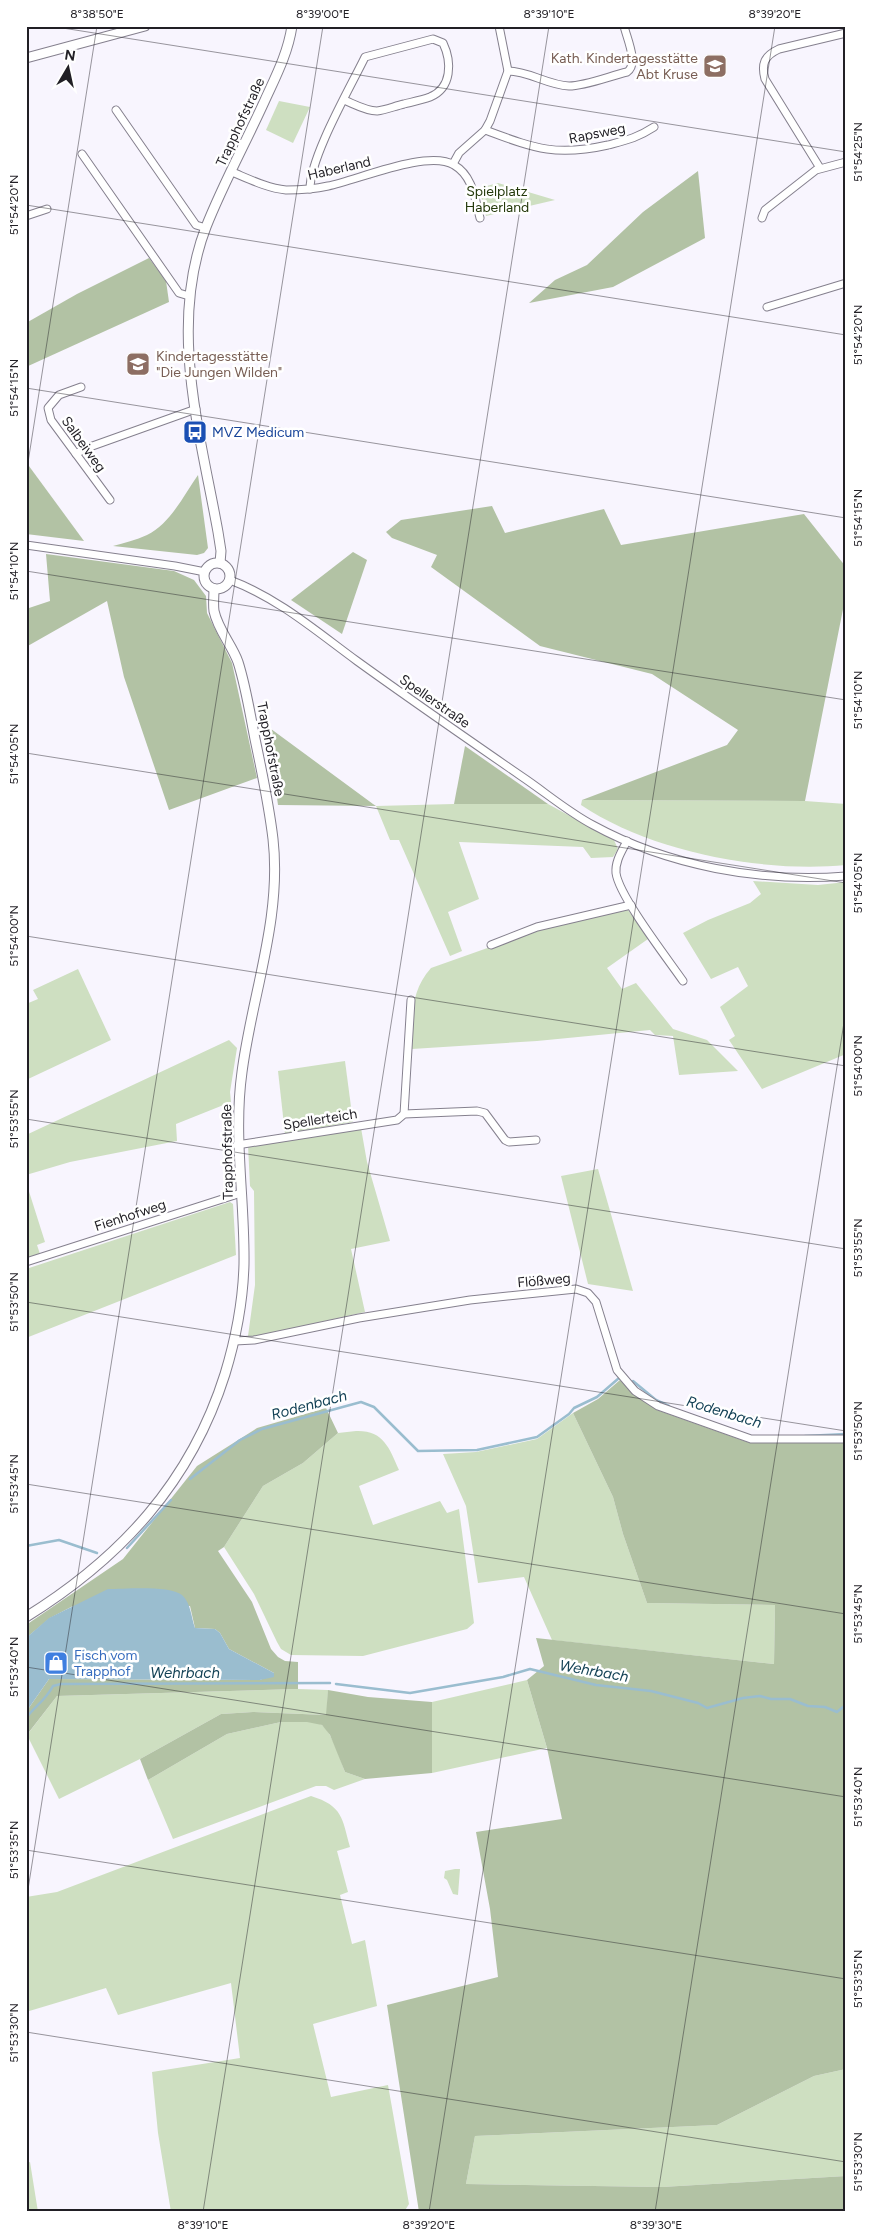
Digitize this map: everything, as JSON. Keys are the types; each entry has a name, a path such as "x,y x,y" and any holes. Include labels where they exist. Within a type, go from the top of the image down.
{"street":[{"path":"26,58 145,26"},
{"name":"Trapphofstraße","path":"220,563 221,550 196,409 188,351 189,296 195,261 206,228 280,69 290,41 292,26"},
{"path":"508,71 516,71 551,83 570,86 627,72 631,70 633,63 624,26"},
{"path":"480,218 470,181 463,171 453,164 459,153 485,130 508,71 501,27"},
{"path":"820,168 765,80 763,66 769,54 779,49 846,33"},
{"path":"310,188 312,170 317,158 344,100 365,57 433,39 443,43 447,51 449,70 446,82 431,97 378,111 366,109 344,100"},
{"path":"116,110 196,225 206,228"},
{"name":"Rapsweg","path":"485,130 532,147 566,152 591,149 638,137 654,127"},
{"path":"82,154 179,293 189,296"},
{"name":"Haberland","path":"232,172 270,187 286,190 329,186 428,159 439,159 453,164"},
{"path":"762,218 765,210 790,188 820,168 846,162"},
{"path":"26,216 47,209"},
{"path":"768,308 846,283"},
{"name":"Salbeiweg","path":"81,387 59,396 48,408 51,420 110,500"},
{"path":"76,454 196,409"},
{"path":"26,545 175,566 204,572"},
{"path":"213,563 220,563 226,566 230,573 230,580 222,588 214,589 208,586 204,572 213,563"},
{"name":"Spellerstraße","path":"230,580 283,606 373,672 593,825 659,853 719,869 781,876 819,878 846,876"},
{"name":"Trapphofstraße","path":"26,1617 60,1596 91,1572 121,1545 168,1490 190,1456 216,1403 235,1341 244,1266 238,1145 242,1072 270,925 274,874 272,831 247,699 237,661 221,630 214,610 214,589"},
{"path":"627,840 618,860 616,871 620,886 683,981"},
{"path":"491,945 537,927 631,905"},
{"path":"404,1114 411,1000"},
{"name":"Spellerteich","path":"238,1145 397,1120 404,1114 480,1111 509,1142 536,1140"},
{"name":"Fienhofweg","path":"26,1262 241,1193"},
{"name":"Flößweg","path":"235,1341 254,1340 359,1318 470,1300 576,1289 588,1293 596,1302 617,1370 635,1391 658,1406 751,1439 846,1439"}],"green space":[{"path":"279,101 310,107 293,143 266,130"},
{"path":"698,171 705,238 613,287 529,303 555,280 587,265 643,212"},
{"name":"Spielplatz Haberland","path":"498,183 555,200 486,216 479,188"},
{"path":"149,258 166,281 169,302 26,367 26,323 77,294"},
{"path":"26,462 84,541 26,534"},
{"path":"198,475 208,548 204,553 197,555 113,546 147,535 163,524"},
{"path":"492,506 505,533 604,509 621,545 804,514 846,567 846,594 805,801 582,800 727,745 738,730 652,674 540,646 431,567 437,555 392,538 386,532 401,520"},
{"path":"353,552 367,560 342,634 291,600"},
{"path":"46,554 174,571 194,580 206,596 207,613 232,663 257,778 169,810 124,677 107,601 26,647 26,609 50,601"},
{"path":"267,726 373,804 376,806 278,805"},
{"path":"465,746 548,804 454,804"},
{"path":"582,800 805,801 846,804 846,865 813,867 779,866 708,856 673,847 640,835 609,821 581,805"},
{"path":"548,804 614,840 618,849 613,857 591,858 583,847 459,842 479,899 448,912 462,951 450,956 399,840 390,840 376,806"},
{"path":"753,881 818,885 846,882 846,1054 762,1089 729,1040 735,1036 720,1007 748,986 738,967 711,979 683,933 708,920 750,903 761,894"},
{"path":"628,910 648,939 607,968 622,989 636,983 673,1029 707,1040 738,1071 679,1075 673,1036 655,1035 650,1030 537,1041 412,1049 416,996 424,977 431,968 544,928"},
{"path":"78,969 111,1040 26,1080 26,1004 38,999 33,990"},
{"path":"229,1040 237,1048 230,1092 231,1102 176,1124 177,1141 70,1162 26,1175 26,1135"},
{"path":"345,1061 353,1122 285,1134 278,1071"},
{"path":"361,1128 367,1162 390,1241 351,1249 365,1312 254,1337 248,1336 255,1285 254,1191 250,1186 248,1145"},
{"path":"598,1169 633,1291 588,1284 561,1176"},
{"path":"26,1182 45,1242 37,1245 40,1254 26,1258"},
{"path":"230,1202 233,1204 236,1255 26,1338 26,1269"},
{"path":"620,1380 657,1410 750,1443 846,1443 846,2069 814,2076 717,2125 475,2136 466,2184 662,2187 846,2176 846,2212 419,2212 387,2005 498,1977 490,1909 476,1832 562,1819 547,1748 527,1680 544,1666 536,1638 774,1664 775,1605 647,1603 623,1534 613,1497 573,1413 598,1399"},
{"path":"326,1408 338,1433 303,1463 263,1486 224,1547 218,1551 252,1602 271,1649 278,1657 285,1661 298,1662 298,1689 57,1696 26,1736 26,1712 49,1679 260,1680 274,1673 229,1649 220,1633 215,1629 195,1628 190,1606 73,1606 50,1618 26,1638 26,1625 123,1559 197,1466 257,1428"},
{"path":"573,1413 613,1497 623,1534 647,1603 775,1605 774,1664 552,1640 524,1577 478,1583 466,1506 443,1454 476,1452 537,1439"},
{"path":"356,1431 373,1433 379,1437 388,1447 399,1470 359,1486 373,1525 440,1501 447,1513 459,1509 474,1623 467,1629 363,1656 291,1655 281,1649 254,1594 224,1547 263,1486 303,1463 338,1433"},
{"path":"527,1680 547,1748 432,1773 432,1702"},
{"path":"298,1689 328,1690 327,1715 253,1712 221,1714 140,1759 59,1799 27,1735 57,1696"},
{"path":"328,1690 368,1697 432,1702 432,1773 365,1779 345,1772 330,1735 322,1725 307,1722 281,1722 227,1734 148,1780 140,1759 221,1714 253,1712 326,1715"},
{"path":"307,1721 322,1725 332,1740 345,1772 365,1779 334,1790 326,1786 316,1786 173,1839 148,1780 227,1734 281,1722"},
{"path":"311,1796 329,1804 340,1814 343,1821 350,1847 337,1851 348,1892 340,1895 352,1944 365,1940 377,2006 313,2024 331,2097 388,2085 409,2204 404,2212 171,2212 158,2133 152,2072 240,2058 231,1983 118,2015 106,1988 26,2012 26,1897 57,1892"},
{"path":"460,1869 458,1895 453,1894 447,1880 444,1878 445,1871"},
{"path":"846,2069 846,2176 662,2187 466,2184 475,2136 717,2125 814,2076"},
{"path":"30,2162 38,2212 26,2212 26,2163"}],"water":[{"path":"108,1589 158,1589 182,1595 189,1606 195,1628 215,1629 220,1633 229,1649 274,1673 274,1677 260,1680 49,1679 26,1712 26,1638 49,1618"}],"waterway":[{"name":"Rodenbach","path":"190,1479 240,1440 262,1429 361,1402 374,1407 418,1451 477,1450 537,1437 569,1414 574,1408 597,1397 619,1378"},
{"name":"Rodenbach","path":"633,1381 656,1400 669,1406"},
{"name":"Rodenbach","path":"805,1436 846,1434"},
{"name":"Rodenbach","path":"127,1548 171,1500"},
{"name":"Rodenbach","path":"26,1546 59,1540 97,1553"},
{"name":"Wehrbach","path":"336,1684 410,1693 503,1677 530,1669 596,1685 651,1691 698,1703 707,1708 743,1698 760,1696 771,1699 790,1699 808,1706 825,1707 837,1712 846,1707"},
{"name":"Wehrbach","path":"26,1718 47,1696 53,1686 61,1684 330,1683"}],"place":[{"name":"Kath. Kindertagesstätte Abt Kruse","path":"715,66"},
{"name":"Kindertagesstätte \"Die Jungen Wilden\"","path":"138,364"},
{"name":"MVZ Medicum","path":"195,432"},
{"name":"Fisch vom Trapphof","path":"56,1663"}]}
